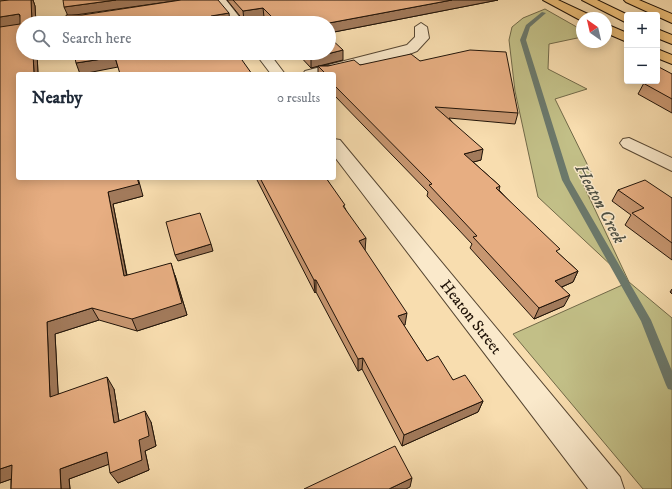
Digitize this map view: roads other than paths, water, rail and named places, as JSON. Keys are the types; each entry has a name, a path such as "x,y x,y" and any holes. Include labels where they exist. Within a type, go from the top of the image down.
{"highway":[{"path":"549,0 576,13"},
{"path":"588,0 624,18"},
{"path":"630,0 672,19"},
{"path":"658,0 672,7"},
{"path":"612,31 624,37"},
{"path":"660,34 672,40"},
{"path":"660,54 672,60"}],"street":[{"path":"220,0 233,16"},
{"path":"318,72 406,51 422,38 421,27"},
{"path":"267,60 276,72"},
{"path":"629,142 672,165"},
{"name":"Heaton Street","path":"336,147 608,489"}],"waterway":[{"name":"Heaton Creek","path":"544,13 528,26 523,40 566,180 646,320 672,385"}]}
